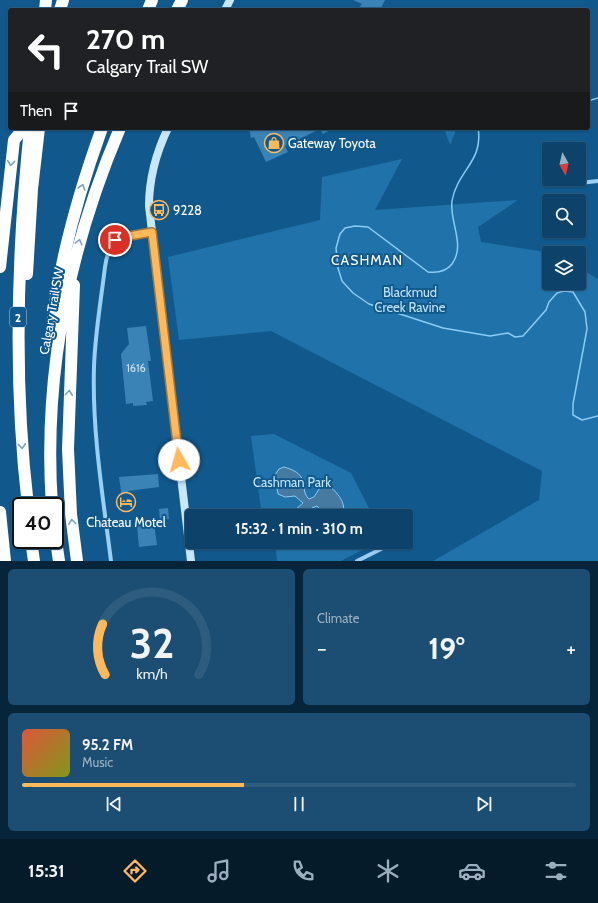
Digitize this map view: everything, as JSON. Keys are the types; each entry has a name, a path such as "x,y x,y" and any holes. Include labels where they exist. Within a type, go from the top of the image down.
{"highway":[{"path":"0,267 14,140 22,130"},
{"name":"2","path":"27,497 21,420 19,276 24,181 30,130"},
{"path":"21,420 25,398 26,281 39,130"},
{"path":"51,488 46,441 47,386 52,325 68,239 76,206 101,130"},
{"name":"Calgary Trail SW","path":"52,497 50,441 55,364 64,303 93,196 119,130"},
{"path":"75,259 73,348 68,404 68,449 71,514 77,561"},
{"path":"0,512 5,561"},
{"path":"33,549 34,561"},
{"path":"57,549 59,561"}],"street":[{"path":"167,130 156,156 150,185 149,206 191,561"},
{"path":"586,183 598,182"},
{"path":"111,561 100,471 94,401 94,366 104,274 107,252 115,240 152,232"},
{"path":"358,561 381,549"}],"green space":[{"path":"445,130 455,130 450,145"},
{"name":"Blackmud Creek Ravine","path":"402,159 375,210 518,200 478,227 481,242 542,251 542,290 586,290 586,272 598,279 598,561 433,561 539,500 542,471 271,331 179,340 168,257 320,220 322,177"},
{"name":"Cashman Park","path":"274,434 351,473 369,509 261,509 251,436"},
{"path":"276,549 364,549 341,561 277,561"}],"shaded area":[{"path":"284,467 299,474 302,478 306,495 309,499 314,497 321,486 328,485 341,499 344,509 320,509 317,506 312,509 296,509 303,503 295,496 285,497 278,494 275,475 279,469"}],"building":[{"path":"353,0 385,0 381,8 359,8 362,4"},
{"name":"Gateway Toyota","path":"249,130 318,130 285,146 288,152 266,162 254,137 251,138"},
{"name":"Gateway Toyota","path":"321,130 330,130 323,134"},
{"path":"146,326 151,361 148,361 153,401 146,402 147,405 133,406 133,403 126,404 121,354 129,344 127,328"},
{"name":"Chateau Motel","path":"158,474 159,487 128,491 132,511 124,512 119,477"},
{"path":"168,508 169,519 160,520 159,509"},
{"path":"154,524 157,545 139,547 137,526"}],"waterway":[{"path":"590,100 598,98"},
{"path":"478,130 479,139 474,158 459,182 452,201 457,249 456,257 450,267 441,271 428,272 368,227 355,226 345,228 340,234 336,248 338,268 342,281 353,293 369,304 443,328 490,336 508,333 515,337 523,336 546,310 549,302 557,293 564,291 573,292 585,312 587,329 573,404 573,415 582,420 598,416"}],"place":[{"name":"Gateway Toyota","path":"274,143"},
{"name":"9228","path":"159,210"},
{"name":"Chateau Motel","path":"126,502"}],"district":[{"name":"CASHMAN","path":"367,260"}],"route":[{"path":"115,240 152,232 179,460"}]}
